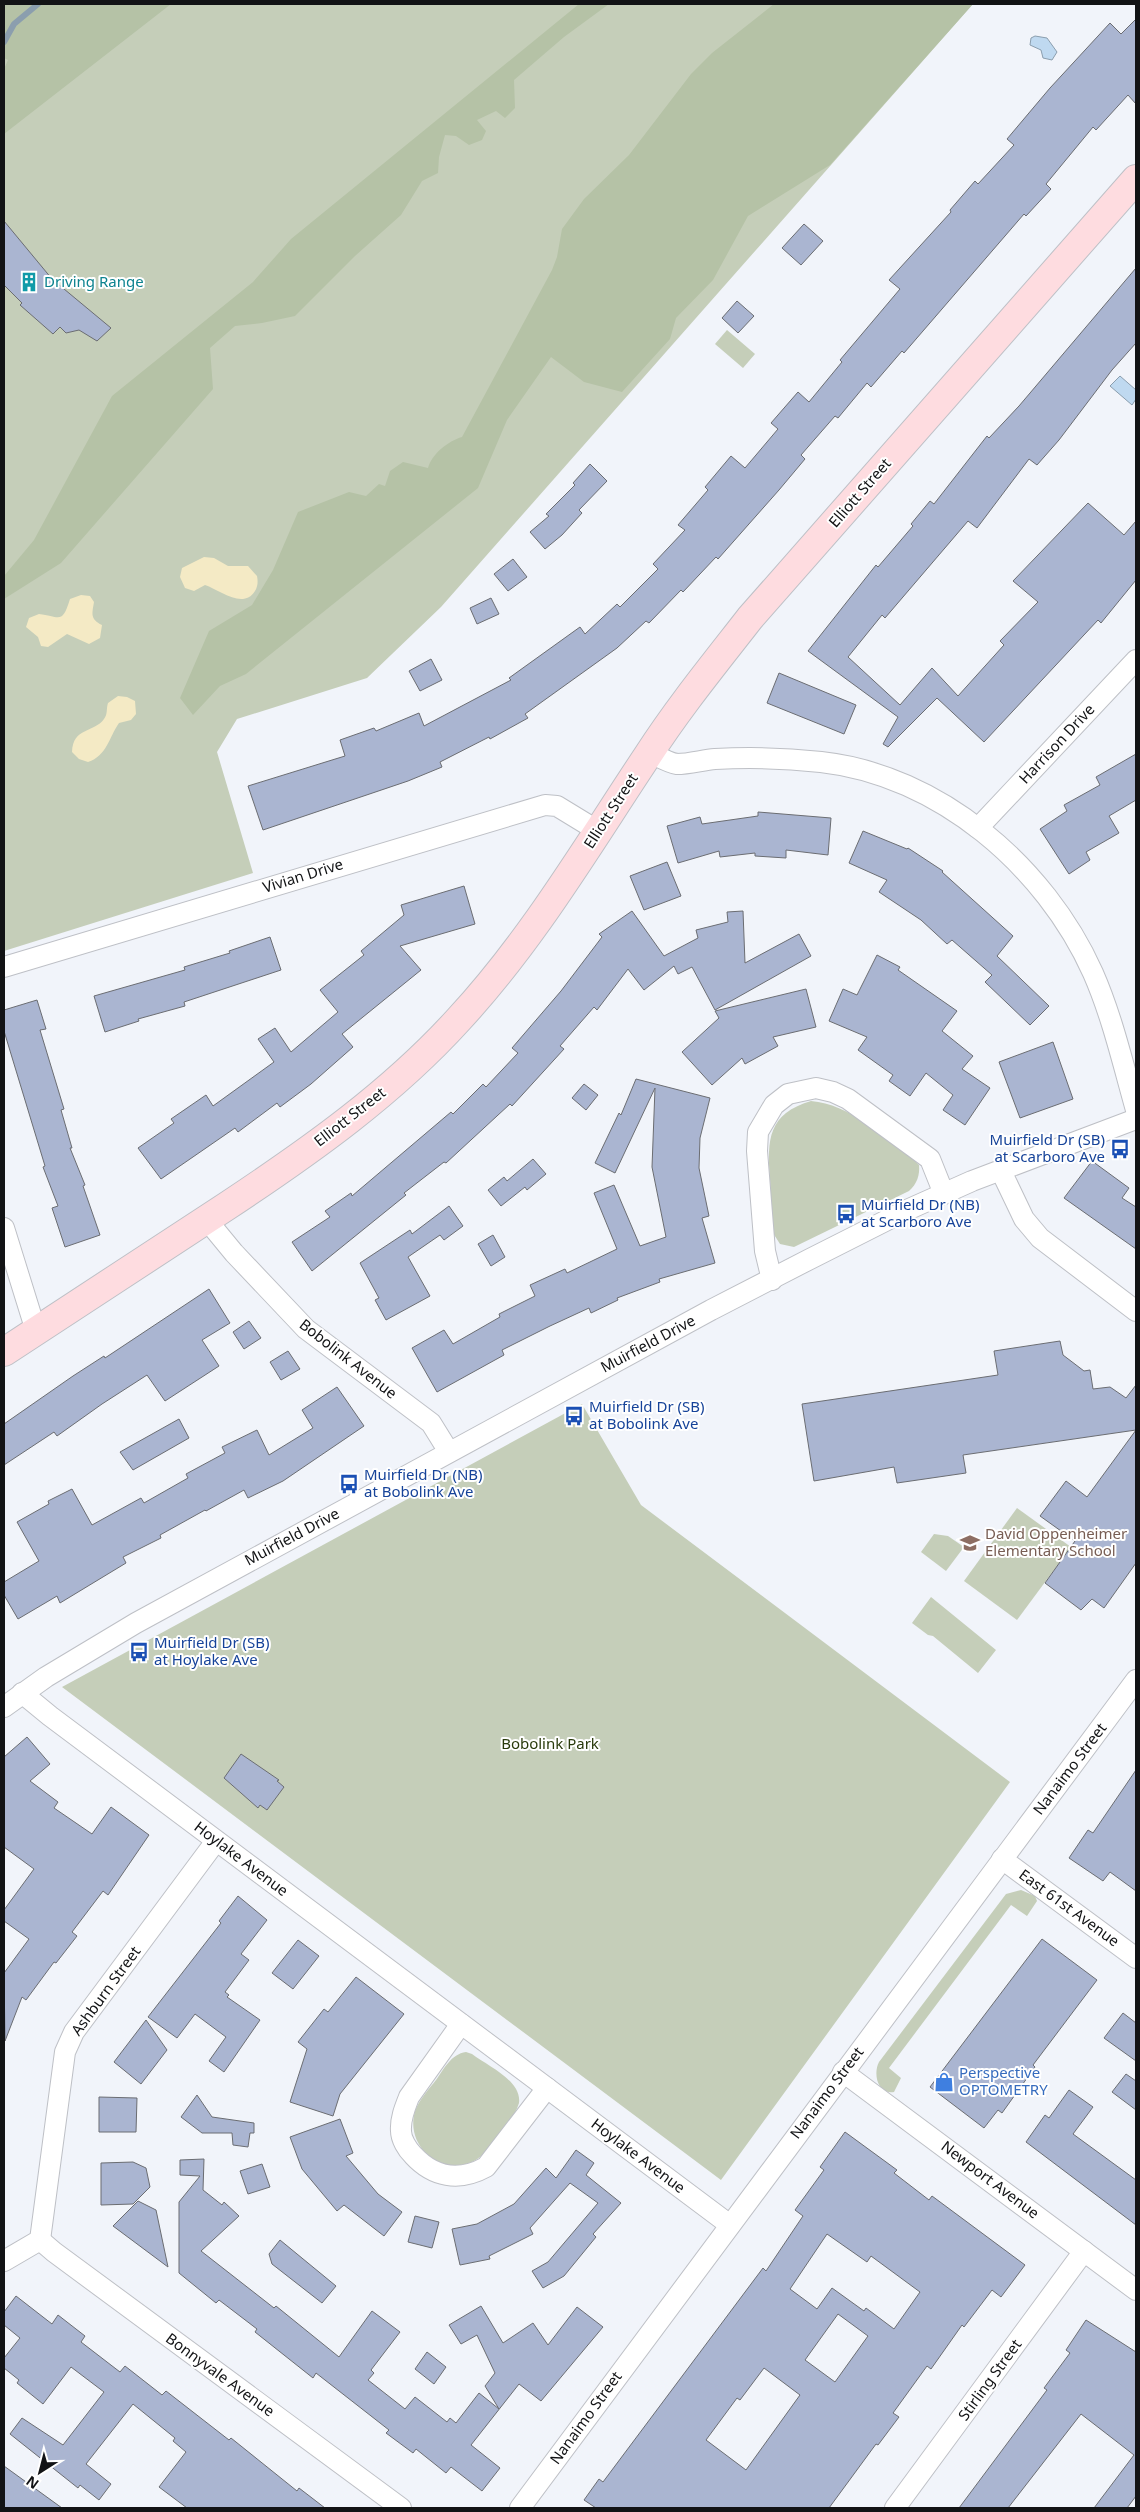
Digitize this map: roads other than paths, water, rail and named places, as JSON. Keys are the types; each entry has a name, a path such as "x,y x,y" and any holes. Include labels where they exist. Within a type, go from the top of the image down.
{"street":[{"name":"Elliott Street","path":"4,1352 286,1166 354,1117 419,1061 465,1013 517,950 649,752 695,688 750,618 1136,179"},
{"name":"Harrison Drive","path":"978,828 1136,660"},
{"path":"649,752 676,764 713,759 777,757 852,765 895,780 956,813 978,828 1038,885 1070,929 1093,973 1109,1016 1136,1110"},
{"name":"Vivian Drive","path":"4,968 545,805 557,806 598,831"},
{"path":"772,1280 765,1251 757,1151 758,1132 774,1104 788,1094 816,1088 833,1092 848,1100 930,1159 944,1194"},
{"name":"Muirfield Drive","path":"4,1707 22,1693 144,1618 711,1310 907,1210 1001,1171 1136,1119"},
{"path":"1001,1171 1024,1219 1040,1238 1136,1311"},
{"name":"Bobolink Avenue","path":"206,1219 234,1253 306,1329 431,1423 449,1452"},
{"path":"4,1228 36,1331"},
{"name":"Nanaimo Street","path":"520,2508 1136,1680"},
{"name":"Hoylake Avenue","path":"22,1693 216,1841 730,2225"},
{"name":"Ashburn Street","path":"40,2240 65,2052 74,2032 216,1841"},
{"name":"East 61st Avenue","path":"1002,1859 1136,1958"},
{"path":"461,2024 409,2097 404,2109 400,2132 408,2150 421,2164 433,2171 452,2176 473,2174 486,2167 547,2088"},
{"name":"Newport Avenue","path":"843,2072 1136,2290"},
{"path":"4,2261 40,2240"},
{"name":"Bonnyvale Avenue","path":"40,2240 401,2508"},
{"name":"Stirling Street","path":"895,2508 1084,2251"}],"water":[{"path":"1035,36 1047,38 1057,52 1052,60 1043,58 1041,50 1030,45 1031,38"},
{"path":"1120,376 1136,390 1136,399 1132,405 1110,386"}],"waterway":[{"path":"4,42 14,24 38,4"}],"place":[{"name":"Driving Range","path":"29,282"},
{"name":"Muirfield Dr (SB) at Scarboro Ave","path":"1120,1149"},
{"name":"Muirfield Dr (NB) at Scarboro Ave","path":"846,1214"},
{"name":"Muirfield Dr (SB) at Bobolink Ave","path":"574,1416"},
{"name":"Muirfield Dr (NB) at Bobolink Ave","path":"349,1484"},
{"name":"David Oppenheimer Elementary School","path":"970,1543"},
{"name":"Muirfield Dr (SB) at Hoylake Ave","path":"139,1652"},
{"name":"Perspective OPTOMETRY","path":"944,2082"}],"park label":[{"name":"Bobolink Park","path":"550,1744"}]}
